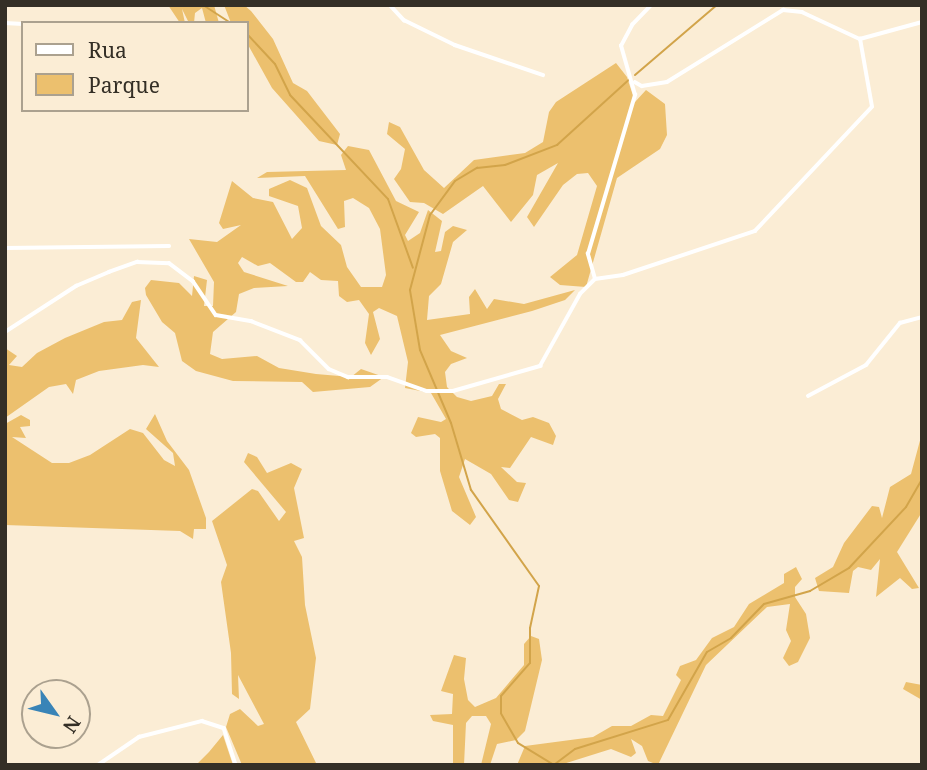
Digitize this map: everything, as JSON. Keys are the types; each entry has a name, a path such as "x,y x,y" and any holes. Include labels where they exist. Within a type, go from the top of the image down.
{"street":[{"path":"390,5 410,24 455,45 542,75"},
{"path":"594,279 589,271 588,254 635,95 621,46 632,25 651,5"},
{"path":"633,81 642,86 667,82 783,10 802,12 860,39 922,22"},
{"path":"5,332 76,286 109,272 137,262 169,263 193,281 216,315 251,321 300,340 329,369 348,377 387,377 420,390 445,392 488,384 540,366 581,293 594,279 623,275 755,231 872,107 860,39"},
{"path":"5,248 169,246"},
{"path":"808,396 866,365 900,323 922,317"},
{"path":"98,765 139,737 202,721 225,728 236,765"}],"green space":[{"path":"168,5 214,5 218,21 205,21 202,8 195,13 194,21 188,21 182,9 185,21 179,21"},
{"path":"224,5 244,5 251,11 273,39 293,83 307,91 340,134 337,145 319,141 272,88 248,45 248,21 230,21"},
{"path":"616,63 627,77 635,102 646,90 665,104 667,135 660,149 617,178 586,287 560,285 550,277 577,255 597,186 588,173 577,174 563,185 534,227 527,217 558,163 537,175 533,195 511,222 483,186 443,214 424,203 410,202 394,179 401,169 405,149 387,134 389,122 400,127 424,170 444,188 474,160 525,153 543,142 549,112 556,102"},
{"path":"348,146 369,150 396,201 419,212 405,235 408,241 420,233 428,210 442,221 435,252 441,251 445,232 453,226 467,230 453,242 441,284 429,296 427,320 470,314 469,297 475,289 487,309 494,299 524,304 575,290 565,300 532,311 440,335 451,351 467,358 451,364 445,372 447,387 457,397 471,401 492,396 499,384 506,384 498,399 501,409 522,420 533,417 549,423 556,436 553,445 531,437 510,468 501,467 517,482 526,483 518,502 509,500 491,474 465,459 459,477 476,517 470,525 452,511 440,471 440,438 435,434 416,437 411,433 418,417 441,422 446,419 431,393 405,388 408,362 397,316 379,308 373,312 380,339 371,355 365,343 369,314 359,300 347,302 339,296 338,281 321,280 310,272 303,282 296,282 270,263 258,266 242,257 238,263 244,272 288,286 254,288 239,294 236,312 213,332 210,354 222,359 257,356 279,368 316,374 351,377 361,369 384,377 370,387 313,392 302,382 233,381 196,371 182,361 175,333 162,322 146,295 145,288 151,280 179,283 192,296 194,276 207,280 204,306 213,306 214,282 189,239 217,242 241,225 223,229 219,223 232,181 253,198 273,202 292,239 302,228 298,206 269,196 269,189 290,180 307,188 321,226 341,245 347,267 361,287 382,287 386,275 380,229 369,208 353,198 344,201 345,227 338,229 305,176 257,178 267,172 346,170 341,155"},
{"path":"141,300 136,338 159,367 143,365 99,371 76,380 73,394 66,384 49,387 5,418 5,348 17,356 9,365 22,367 37,353 65,338 104,322 122,320 132,302"},
{"path":"155,414 167,441 189,470 206,518 206,529 194,529 193,539 180,531 5,525 5,424 21,415 30,420 30,426 20,427 26,438 12,437 52,463 69,463 90,455 130,429 143,433 164,460 175,466 173,453 146,429"},
{"path":"922,433 922,512 897,552 919,588 912,589 900,578 876,597 880,559 871,570 858,567 853,571 849,593 819,591 815,578 833,567 844,543 872,506 879,507 882,518 890,487 911,474"},
{"path":"248,453 257,457 267,473 291,463 302,469 294,488 304,538 294,541 302,557 305,605 316,658 310,709 296,722 317,765 242,765 226,727 230,714 240,709 258,726 264,724 238,675 239,699 232,694 231,653 221,582 227,565 212,521 252,489 258,491 279,521 286,512 244,462"},
{"path":"796,567 802,579 795,587 795,597 806,614 810,638 798,662 789,666 783,658 791,641 786,630 790,604 767,607 706,665 658,765 648,761 642,746 631,739 636,753 631,757 611,749 560,765 517,765 525,746 593,737 612,726 631,726 651,715 663,716 681,680 676,675 680,666 696,660 712,638 734,627 749,604 784,583 784,574"},
{"path":"531,636 539,639 542,660 525,731 516,740 497,744 490,765 481,765 491,724 486,716 472,716 466,723 464,765 453,765 453,725 433,721 430,715 452,714 453,694 441,691 454,655 466,658 464,679 468,700 475,707 496,698 524,665 524,644"},
{"path":"906,682 922,685 922,700 903,689"},
{"path":"223,735 233,765 196,765 209,752"}],"waterway":[{"path":"203,5 228,21"},
{"path":"635,75 717,5"},
{"path":"248,35 275,64 290,95 388,199 413,268"},
{"path":"554,765 518,743 501,713 501,696 530,663 530,628 539,586 471,490 451,423 420,350 410,290 430,215 455,181 477,168 505,165 557,145 631,78"},
{"path":"555,764 575,749 668,720 707,652 731,638 764,604 810,591 849,568 906,507 922,479"}]}
